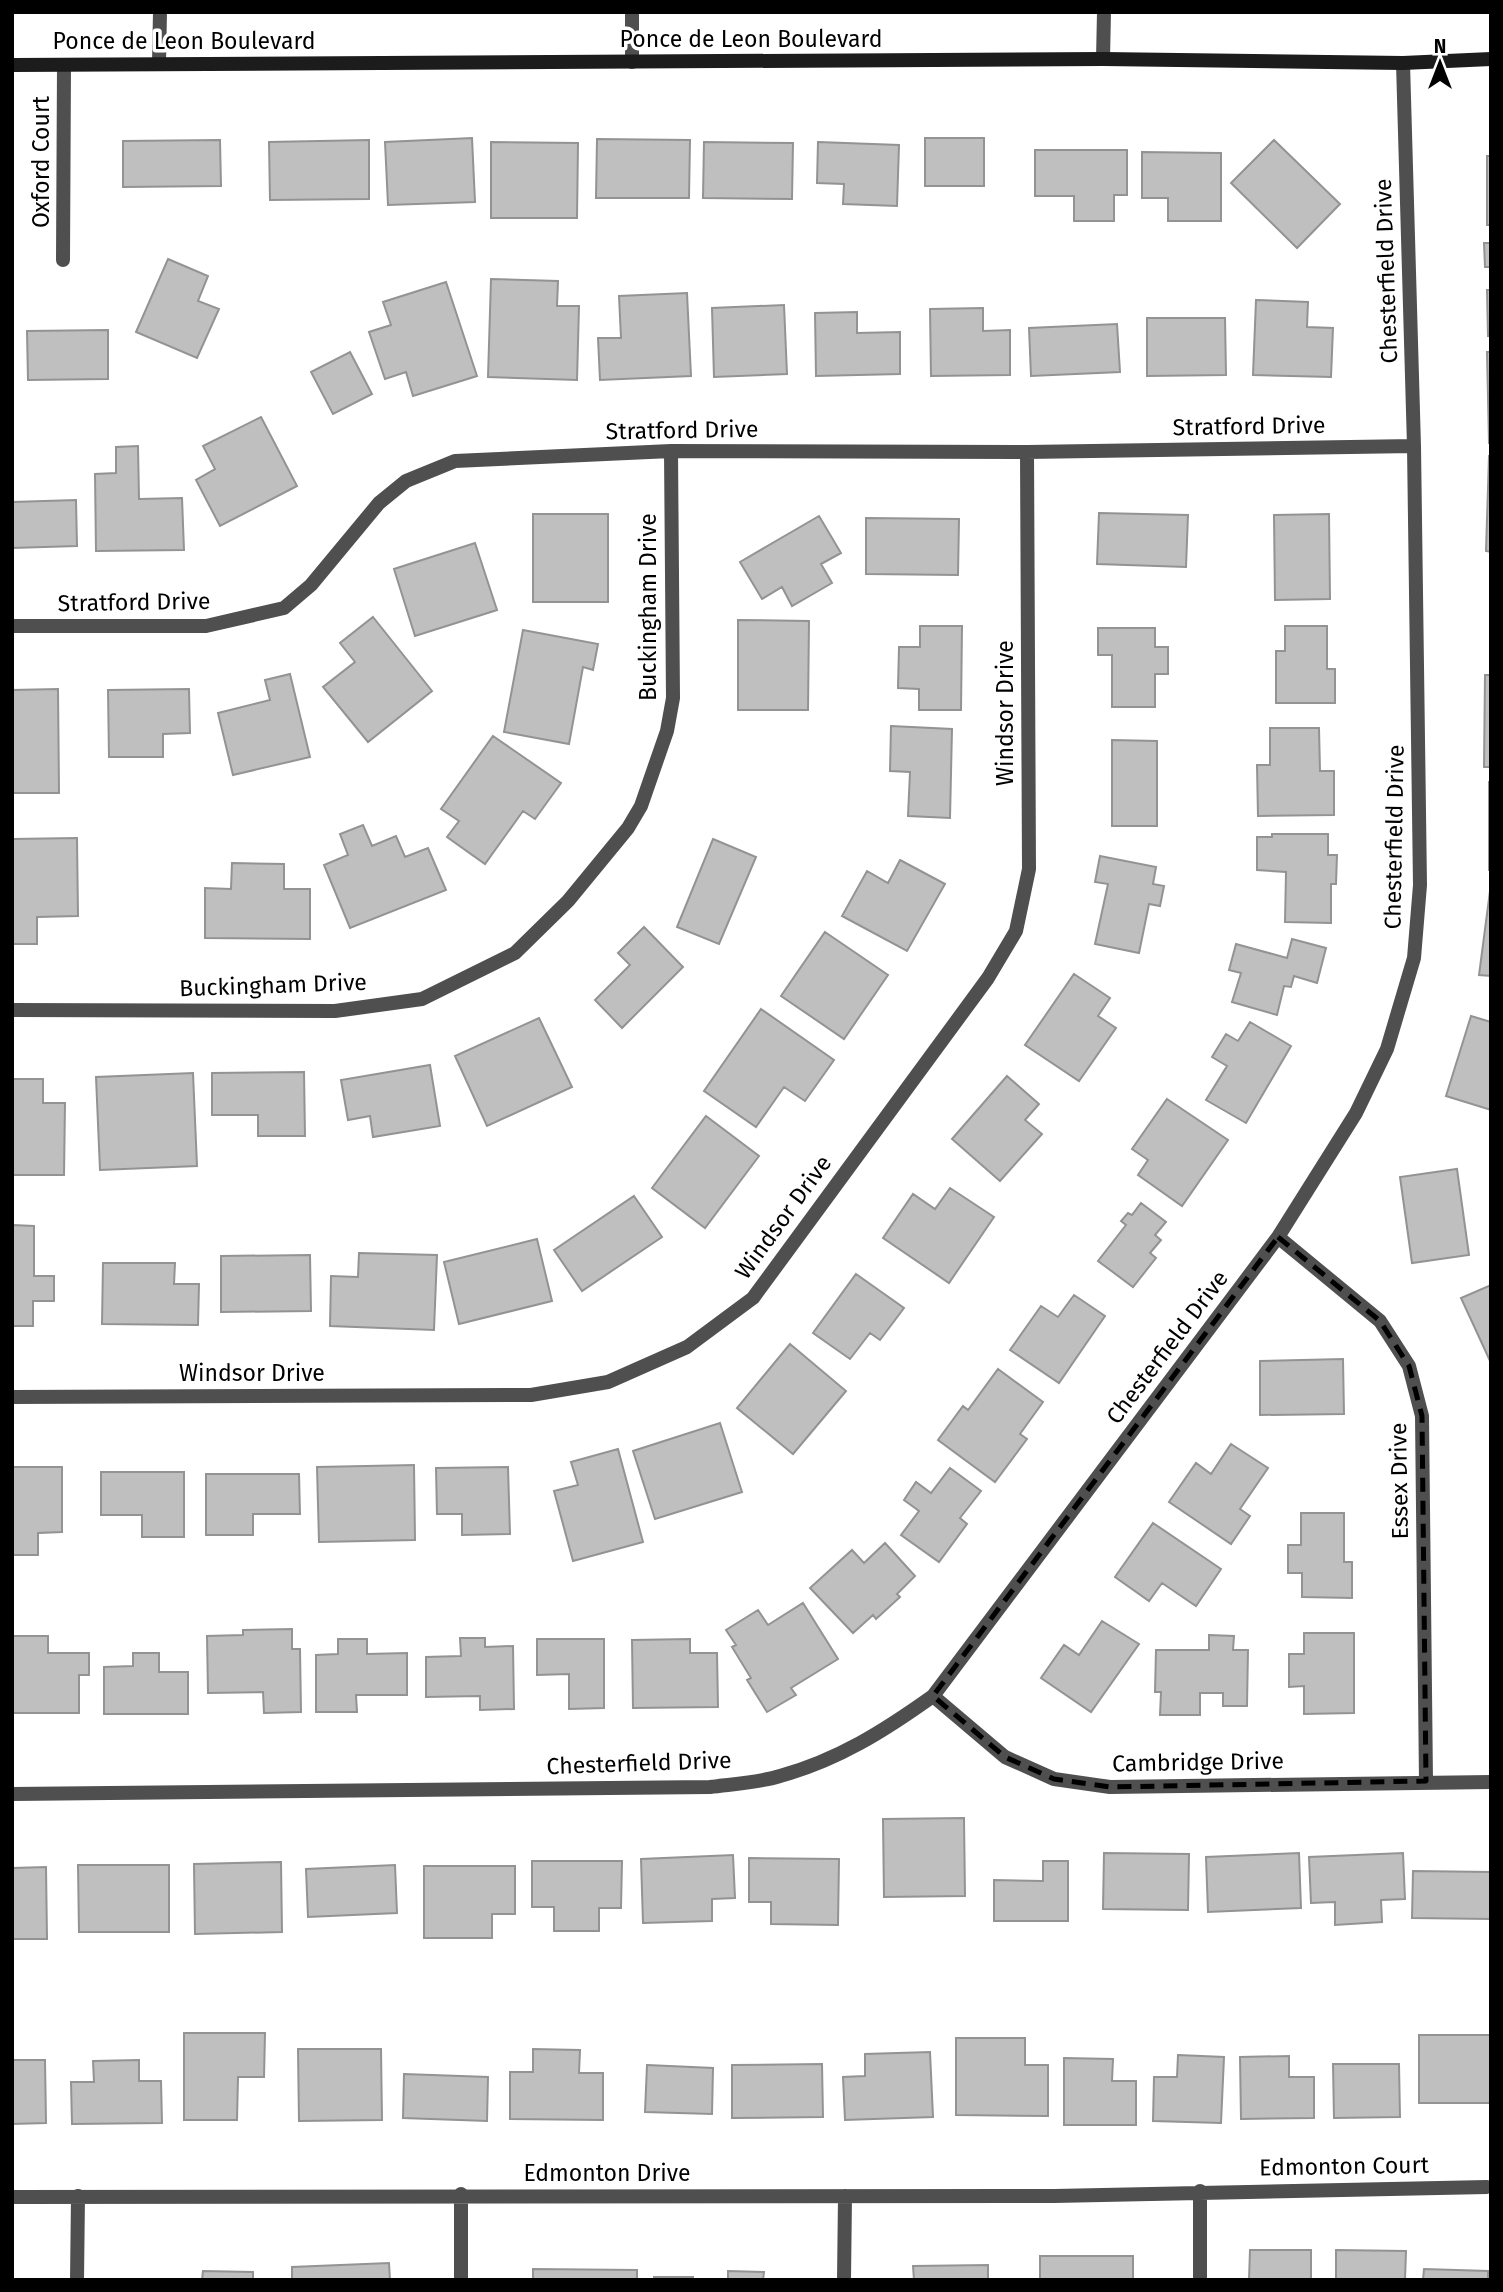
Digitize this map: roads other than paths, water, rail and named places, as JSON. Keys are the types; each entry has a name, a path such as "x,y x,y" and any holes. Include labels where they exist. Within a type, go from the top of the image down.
{"street":[{"path":"159,63 160,12"},
{"path":"632,12 632,62"},
{"path":"1103,59 1104,12"},
{"name":"Ponce de Leon Boulevard","path":"12,65 1103,59 1403,63 1491,59"},
{"name":"Chesterfield Drive","path":"12,1794 710,1787 777,1777 834,1758 882,1733 933,1696 1278,1237 1361,1102 1387,1049 1414,958 1420,885 1414,446 1403,63"},
{"name":"Oxford Court","path":"64,65 64,260"},
{"name":"Stratford Drive","path":"12,626 205,626 251,618 284,608 311,585 379,503 406,481 455,461 671,451 1027,452 1414,446"},
{"name":"Buckingham Drive","path":"12,1010 335,1011 422,999 515,953 568,901 628,828 640,806 667,731 673,698 671,451"},
{"name":"Windsor Drive","path":"12,1397 531,1395 588,1388 687,1348 753,1298 900,1094 988,978 1016,931 1029,869 1027,452"},
{"name":"Essex Drive","path":"1278,1237 1380,1321 1409,1366 1422,1416 1426,1781"},
{"name":"Cambridge Drive","path":"933,1696 1005,1757 1054,1779 1110,1787 1491,1782"},
{"name":"Edmonton Court","path":"1200,2191 1487,2188"},
{"path":"1200,2191 1200,2280"},
{"name":"Edmonton Drive","path":"12,2197 461,2194 612,2197 1054,2196 1200,2191"},
{"path":"461,2194 461,2280"},
{"path":"77,2280 78,2196"},
{"path":"845,2196 845,2280"}]}
